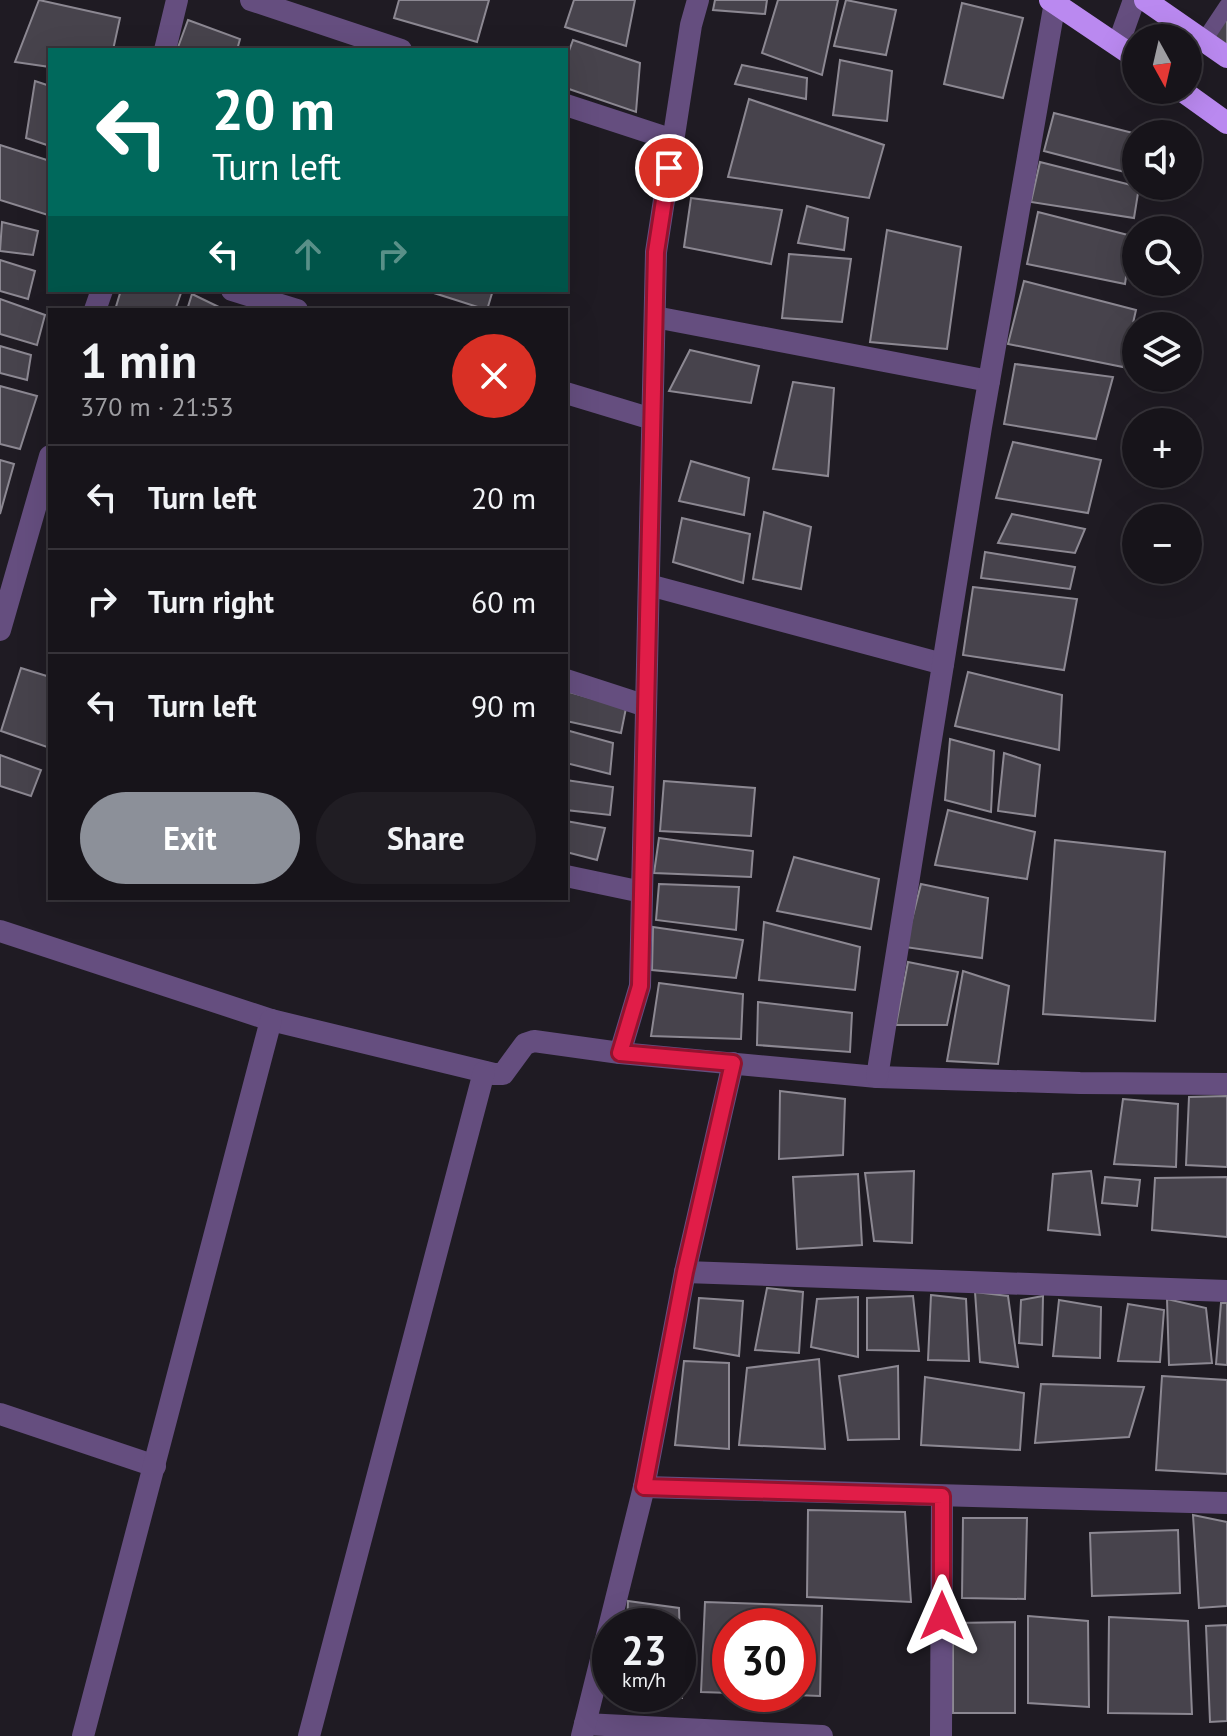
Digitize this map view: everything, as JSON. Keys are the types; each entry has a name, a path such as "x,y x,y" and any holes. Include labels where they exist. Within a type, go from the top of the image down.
{"highway":[{"path":"1145,0 1227,57"},
{"path":"1052,1 1122,49"},
{"path":"1201,104 1227,123"}],"street":[{"path":"165,48 177,0"},
{"path":"251,0 395,48"},
{"path":"620,1053 640,986 656,252 691,25 698,0"},
{"path":"1131,24 1134,0"},
{"path":"877,1077 1052,1"},
{"path":"568,106 673,140"},
{"path":"238,292 290,308"},
{"path":"655,317 989,381"},
{"path":"568,394 652,419"},
{"path":"0,630 42,509 48,469"},
{"path":"649,585 943,664"},
{"path":"568,681 646,706"},
{"path":"568,876 642,892"},
{"path":"0,931 271,1020 484,1072 503,1074 525,1044 534,1041 620,1053 877,1077 1227,1084"},
{"path":"83,1736 271,1020"},
{"path":"733,1063 685,1272 644,1487 583,1730 822,1736"},
{"path":"309,1736 484,1072"},
{"path":"685,1272 1227,1291"},
{"path":"0,1414 155,1466"},
{"path":"644,1487 1227,1503"},
{"path":"941,1736 942,1496"}],"lane":[{"path":"1205,39 1227,6"}],"building":[{"path":"39,0 120,18 113,48 48,48 48,67 15,62"},
{"path":"399,0 489,0 477,42 394,18"},
{"path":"574,0 635,0 626,46 565,27"},
{"path":"715,0 767,0 765,14 713,10"},
{"path":"778,0 838,0 822,75 762,53"},
{"path":"846,0 896,10 886,55 834,46"},
{"path":"962,3 1023,18 1003,98 944,84"},
{"path":"1227,8 1227,52 1205,39"},
{"path":"188,20 240,39 238,48 178,48"},
{"path":"573,40 640,63 636,112 568,89 568,54"},
{"path":"840,60 892,71 887,121 833,115"},
{"path":"742,65 807,78 806,99 735,84"},
{"path":"35,81 48,85 48,145 26,138"},
{"path":"749,99 884,145 869,198 728,177"},
{"path":"1054,113 1122,130 1122,171 1044,151"},
{"path":"0,145 48,160 48,215 0,200"},
{"path":"1040,162 1122,183 1122,200 1137,200 1134,216 1031,202"},
{"path":"691,198 782,210 771,264 684,247"},
{"path":"807,206 848,218 844,250 798,243"},
{"path":"1038,212 1122,233 1122,283 1027,264"},
{"path":"2,222 38,231 33,255 0,251"},
{"path":"887,230 961,247 947,349 870,342"},
{"path":"789,254 851,259 842,322 782,318"},
{"path":"0,260 35,271 28,299 0,291"},
{"path":"1024,281 1136,310 1122,312 1122,367 1008,344"},
{"path":"120,292 181,293 176,308 116,308"},
{"path":"434,292 492,292 488,308"},
{"path":"192,294 221,308 188,308"},
{"path":"0,299 45,315 37,345 0,334"},
{"path":"0,346 31,355 27,380 0,373"},
{"path":"690,350 759,366 751,403 669,391"},
{"path":"1015,364 1113,377 1096,439 1004,424"},
{"path":"793,382 834,388 828,476 773,469"},
{"path":"0,386 37,396 20,449 0,444"},
{"path":"1013,442 1101,460 1088,513 996,498"},
{"path":"0,460 14,464 0,514"},
{"path":"691,461 749,478 744,515 679,501"},
{"path":"764,512 811,527 801,589 753,579"},
{"path":"1012,514 1085,529 1075,553 998,543"},
{"path":"682,518 750,534 743,583 673,562"},
{"path":"985,552 1075,567 1070,589 981,578"},
{"path":"973,587 1077,599 1064,670 963,655"},
{"path":"21,668 48,676 47,747 1,731"},
{"path":"968,672 1062,695 1059,750 955,726"},
{"path":"568,692 626,708 621,733 568,721"},
{"path":"568,731 613,743 610,774 568,764"},
{"path":"950,739 994,751 991,812 945,800"},
{"path":"1004,753 1040,765 1035,816 998,811"},
{"path":"0,755 41,770 31,796 0,786"},
{"path":"568,780 613,787 610,815 568,810"},
{"path":"664,781 755,788 751,836 660,831"},
{"path":"948,810 1035,832 1027,879 935,865"},
{"path":"568,821 605,828 597,860 568,853"},
{"path":"659,838 753,851 751,877 654,873"},
{"path":"1055,840 1165,852 1155,1021 1043,1014"},
{"path":"794,857 879,879 871,929 777,911"},
{"path":"659,884 739,887 736,930 656,920"},
{"path":"921,884 988,898 982,958 905,947"},
{"path":"764,922 860,947 855,990 759,980"},
{"path":"653,927 743,940 736,978 652,970"},
{"path":"908,962 958,972 947,1025 896,1025"},
{"path":"963,971 1009,986 998,1064 947,1061"},
{"path":"659,983 743,994 741,1039 651,1036"},
{"path":"758,1002 852,1013 850,1052 757,1045"},
{"path":"780,1091 845,1099 843,1155 779,1159"},
{"path":"1227,1096 1227,1167 1186,1165 1189,1097"},
{"path":"1123,1099 1178,1104 1176,1167 1114,1164"},
{"path":"914,1171 912,1243 874,1241 865,1173"},
{"path":"1091,1171 1100,1235 1048,1230 1053,1174"},
{"path":"858,1174 862,1245 797,1249 793,1177"},
{"path":"1105,1177 1140,1180 1137,1206 1102,1203"},
{"path":"1227,1177 1227,1237 1152,1230 1155,1178"},
{"path":"767,1288 803,1292 799,1353 755,1350"},
{"path":"975,1292 1008,1296 1018,1367 980,1362"},
{"path":"931,1295 966,1299 969,1361 928,1360"},
{"path":"913,1296 919,1351 867,1350 867,1298"},
{"path":"1043,1296 1042,1345 1019,1343 1021,1300"},
{"path":"858,1297 858,1357 811,1347 817,1299"},
{"path":"699,1298 743,1301 739,1356 694,1348"},
{"path":"1167,1299 1206,1308 1212,1363 1169,1365"},
{"path":"1059,1300 1101,1307 1100,1358 1053,1356"},
{"path":"1221,1303 1227,1303 1227,1365 1216,1364"},
{"path":"1128,1304 1164,1310 1160,1362 1118,1361"},
{"path":"819,1359 825,1449 739,1445 747,1368"},
{"path":"684,1361 729,1363 729,1449 675,1445"},
{"path":"898,1366 899,1439 848,1440 839,1376"},
{"path":"1162,1376 1227,1380 1227,1474 1156,1470"},
{"path":"925,1377 1024,1393 1020,1450 921,1445"},
{"path":"1041,1384 1144,1387 1129,1437 1035,1443"},
{"path":"808,1510 905,1512 911,1602 807,1597"},
{"path":"1193,1515 1227,1522 1227,1606 1199,1608"},
{"path":"963,1518 1027,1518 1025,1599 962,1598"},
{"path":"1178,1530 1180,1593 1092,1596 1090,1533"},
{"path":"628,1601 679,1608 628,1608"},
{"path":"705,1602 822,1606 820,1696 816,1696 816,1608 712,1608 712,1692 701,1692"},
{"path":"1028,1616 1088,1621 1089,1707 1028,1703"},
{"path":"1109,1617 1188,1621 1192,1714 1108,1713"},
{"path":"1015,1622 1015,1713 953,1713 953,1623"},
{"path":"1227,1625 1227,1721 1210,1722 1206,1626"}],"route":[{"path":"669,168 656,252 640,986 620,1053 733,1063 685,1272 644,1487 942,1496 942,1616"}]}
